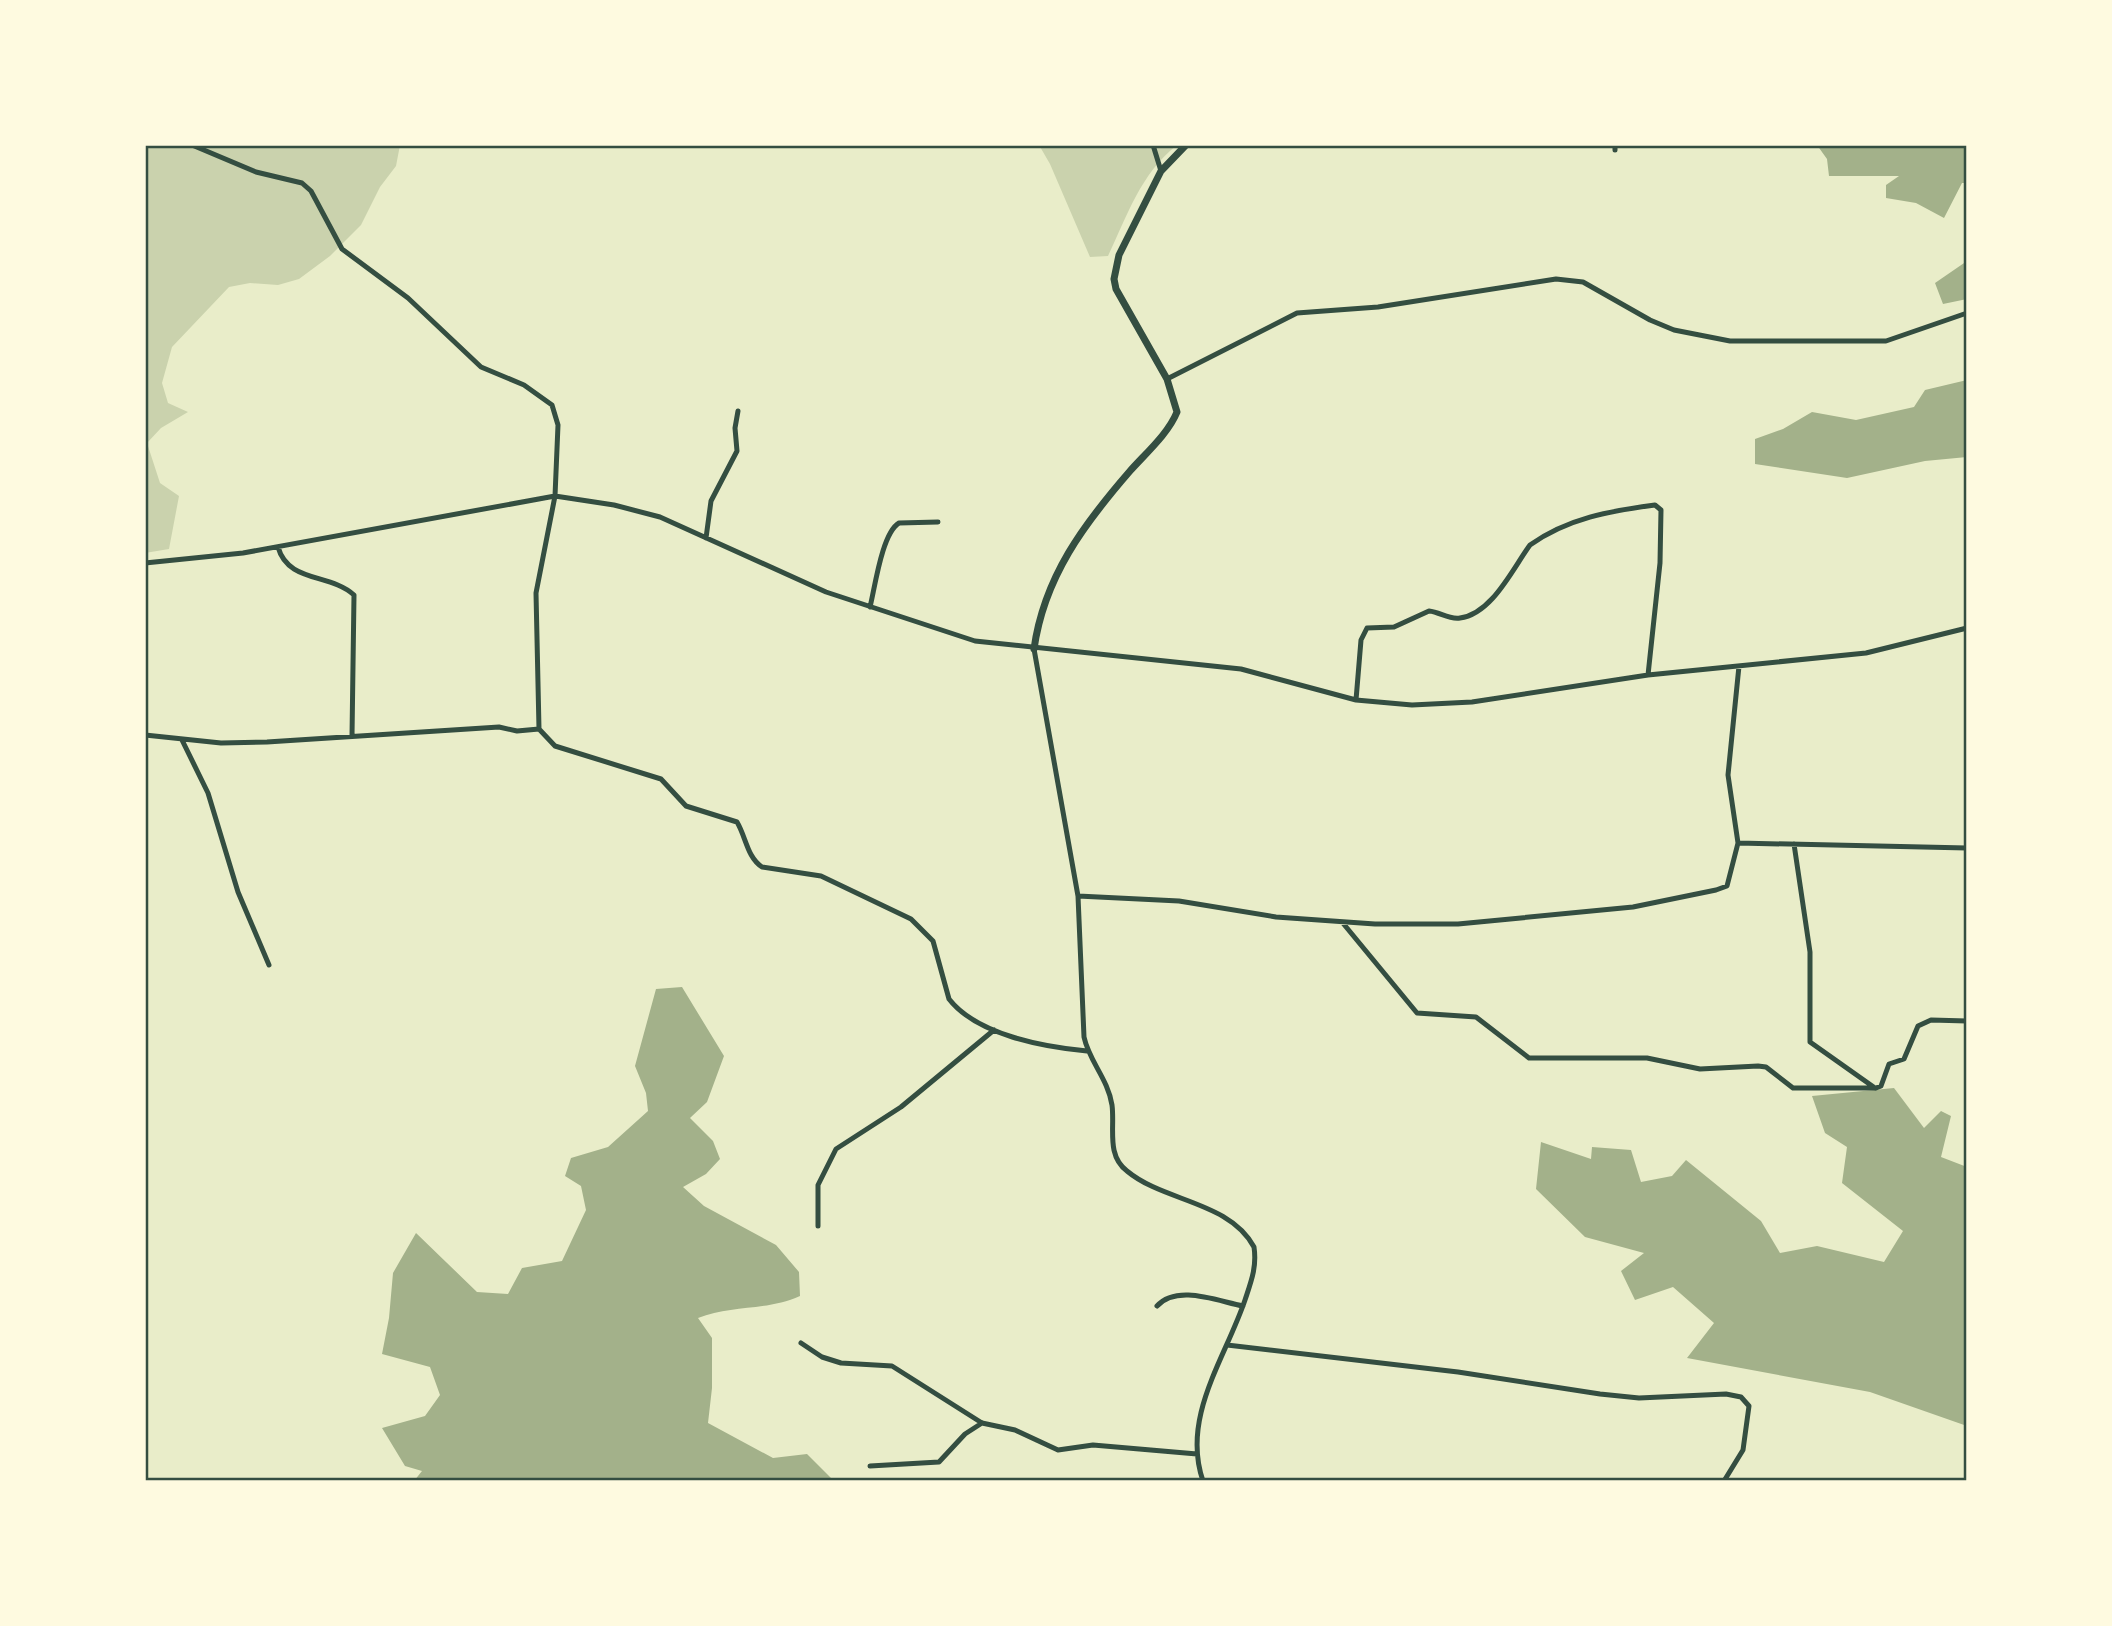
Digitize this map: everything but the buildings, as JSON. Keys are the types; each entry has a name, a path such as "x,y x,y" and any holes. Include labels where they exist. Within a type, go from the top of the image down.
{"street":[{"path":"192,145 256,172 302,183 311,191 342,249 408,298 481,367 546,398 558,425 555,496 536,593 539,729 555,746 660,779 686,806 737,822 748,850 755,862 762,867 821,876 911,919 933,941 949,999 954,1006 994,1030 1045,1047 1087,1051"},
{"path":"1153,145 1161,171"},
{"path":"1186,145 1161,171 1119,255 1114,279 1116,289 1167,379 1177,412 1083,526 1064,557 1040,619 1034,649 1078,896 1087,1051 1107,1086 1112,1107 1113,1146 1118,1161 1126,1171 1209,1210 1249,1238 1256,1258 1254,1274 1243,1306 1200,1408 1196,1429 1197,1454 1203,1481"},
{"path":"1167,379 1297,313 1378,307 1556,279 1583,282 1674,330 1730,341 1886,341 1967,313"},
{"path":"706,538 711,501 737,451 735,428 738,411"},
{"path":"145,563 278,547 555,496 642,512 826,592 975,641 1241,669 1356,700 1441,705 1648,675 1866,653 1967,628"},
{"path":"1356,700 1362,636 1367,628 1394,627 1429,611 1451,618 1474,614 1485,606 1530,545 1539,538 1587,516 1655,505 1661,510 1660,563 1648,675"},
{"path":"870,607 885,547 894,526 900,523 938,522"},
{"path":"278,547 281,559 290,568 354,595 352,736"},
{"path":"1078,896 1179,901 1276,916 1342,922 1458,924 1633,907 1727,886 1738,843 1728,775 1739,666"},
{"path":"145,735 181,740 267,742 499,727 517,732 539,729"},
{"path":"181,740 208,793 242,903 269,965"},
{"path":"1738,843 1967,848"},
{"path":"1794,844 1810,953 1810,1042 1876,1088"},
{"path":"1342,922 1417,1013 1476,1017 1529,1058 1647,1058 1700,1069 1758,1066 1766,1067 1793,1088 1876,1088 1881,1086 1889,1064 1904,1059 1918,1026 1931,1020 1967,1021"},
{"path":"818,1226 818,1185 836,1149 901,1107 994,1030"},
{"path":"1157,1306 1165,1298 1177,1295 1243,1306"},
{"path":"801,1343 822,1357 841,1363 892,1366 982,1423 1015,1430 1058,1450 1093,1445 1197,1454"},
{"path":"1227,1345 1458,1372 1639,1398 1726,1394 1741,1397 1749,1406 1743,1450 1724,1481"},
{"path":"870,1466 939,1462 965,1434 982,1423"}],"shaded area":[{"path":"145,145 400,145 396,166 380,187 361,225 330,256 299,279 278,285 250,283 229,287 172,347 162,383 168,403 188,412 161,428 147,443 160,483 179,496 169,549 145,553"},
{"path":"1039,145 1177,145 1164,156 1144,182 1108,256 1090,257 1050,164"},
{"path":"1817,145 1967,145 1967,183 1962,183 1944,218 1916,203 1886,198 1886,185 1899,176 1829,176 1827,159"},
{"path":"1967,261 1967,299 1943,304 1935,283"},
{"path":"1967,380 1967,457 1925,461 1847,478 1755,464 1755,439 1783,429 1812,412 1856,420 1914,407 1925,390"},
{"path":"682,987 724,1056 707,1102 690,1118 713,1141 720,1159 706,1174 683,1187 704,1206 776,1245 799,1272 800,1296 775,1304 723,1311 698,1318 712,1338 712,1388 708,1423 773,1458 807,1454 834,1481 414,1481 422,1471 405,1466 382,1428 425,1416 440,1395 430,1367 382,1354 393,1273 416,1233 477,1292 508,1294 522,1268 562,1261 586,1210 581,1186 565,1176 571,1158 608,1147 648,1111 646,1093 635,1066 656,989"},
{"path":"1894,1088 1924,1128 1941,1111 1951,1116 1941,1157 1967,1167 1967,1426 1870,1392 1687,1358 1714,1323 1673,1287 1635,1300 1621,1271 1644,1253 1585,1237 1536,1189 1541,1142 1591,1159 1592,1147 1631,1150 1641,1182 1672,1176 1686,1160 1761,1221 1780,1253 1817,1246 1884,1262 1903,1231 1842,1183 1847,1147 1825,1133 1812,1096"}]}
